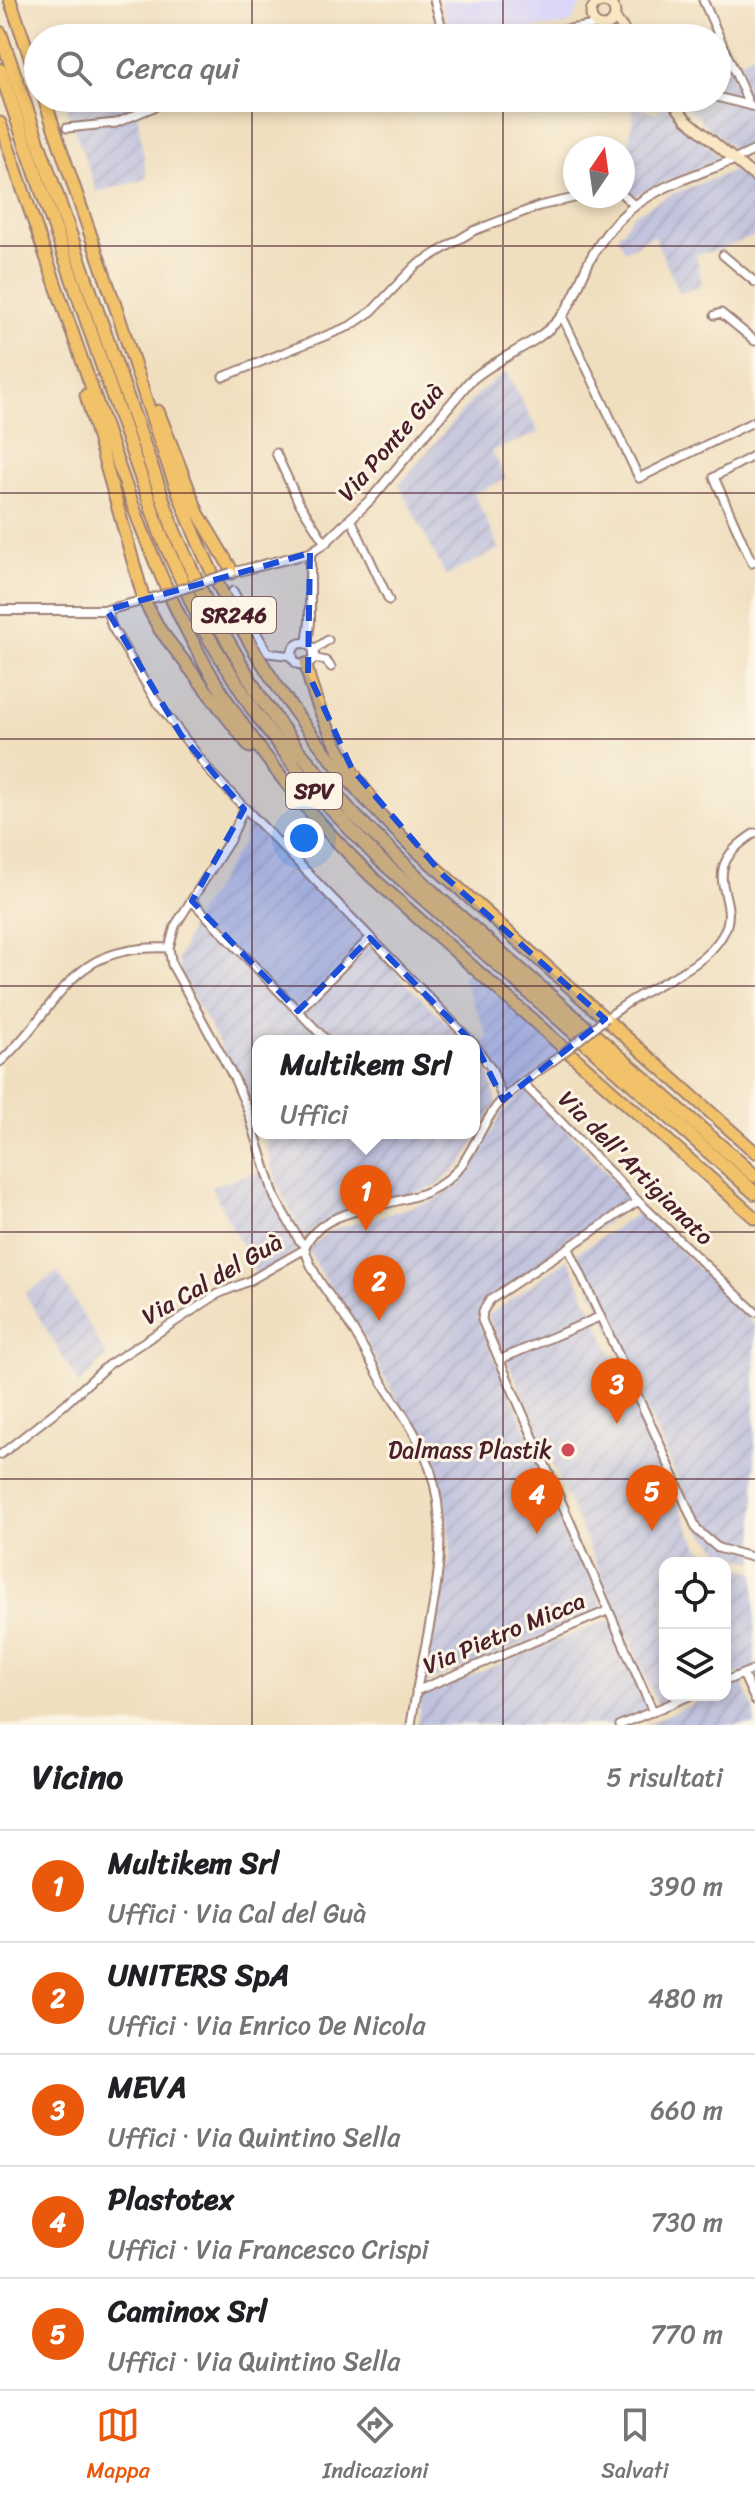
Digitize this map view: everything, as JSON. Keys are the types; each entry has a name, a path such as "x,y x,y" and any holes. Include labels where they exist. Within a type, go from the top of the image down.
{"highway":[{"path":"10,0 24,40"},
{"name":"SPV","path":"0,33 24,102"},
{"name":"SPV","path":"0,70 151,509 184,589 214,647 254,711 297,771 353,834 755,1193"},
{"name":"SPV","path":"28,112 170,521 213,617 260,697 313,769 393,854 755,1176"},
{"name":"SR246","path":"49,112 195,533 233,613 278,688 329,758 382,818 755,1152"},
{"path":"0,123 148,547 191,639 212,677 260,749 344,850"},
{"path":"114,301 135,347 198,513 231,573"},
{"path":"66,315 144,600 160,630 192,673 291,798 344,850 414,916 755,1218"},
{"path":"310,654 316,699 336,741 367,793 444,876"}],"main road":[{"path":"615,18 598,24 594,4 608,2 620,24"},
{"path":"681,112 755,177"}],"street":[{"path":"434,0 441,24"},
{"path":"703,0 714,24"},
{"path":"731,62 752,106"},
{"path":"731,101 752,106"},
{"path":"67,128 116,123 142,112"},
{"path":"734,160 755,150"},
{"name":"Via Ponte Guà","path":"635,203 650,193 734,160"},
{"path":"223,377 350,326 372,311 415,266 473,231 539,206 563,201"},
{"name":"Via Ponte Guà","path":"0,610 107,610 310,553 351,519 475,376 538,337 562,316 603,238 629,208"},
{"path":"723,255 755,282"},
{"path":"715,315 721,313 727,316 755,341"},
{"path":"562,316 639,478 755,421"},
{"path":"276,453 298,501 325,543"},
{"path":"753,562 714,477 755,455"},
{"path":"351,519 389,600"},
{"path":"310,553 310,654"},
{"path":"233,591 268,653 293,656"},
{"path":"107,610 112,627 156,701 204,765 466,1035"},
{"path":"328,640 310,654 296,662 293,656 296,646 310,654 326,661 331,667"},
{"path":"244,809 230,840 175,926 169,948 179,982 241,1093 252,1127"},
{"name":"Via Cal del Guà","path":"480,1134 503,1100 606,1018 704,957 719,940 728,919 722,877 726,858 735,847 755,833"},
{"path":"192,901 321,1035"},
{"path":"298,1011 370,938"},
{"path":"0,1062 69,982 101,957 143,947 169,948"},
{"path":"480,1052 492,1070 503,1100"},
{"name":"Via dell'Artigianato","path":"524,1084 638,1201 755,1312"},
{"path":"256,1139 275,1198 305,1247 313,1270 351,1326 377,1375 418,1439 433,1480 441,1522 440,1566 411,1725"},
{"name":"Via Cal del Guà","path":"0,1455 64,1405 108,1365 218,1294 249,1281 305,1247 311,1234 321,1225 358,1211 429,1192 453,1176 465,1163 477,1139"},
{"path":"638,1201 490,1300 483,1311 482,1320 653,1712"},
{"path":"569,1249 697,1530 718,1548 755,1558"},
{"path":"499,1360 599,1317"},
{"name":"Via Pietro Micca","path":"416,1691 607,1611"},
{"path":"731,1679 755,1669"},
{"path":"743,1674 755,1700"},
{"path":"620,1725 678,1701"}],"highlighted area":[{"path":"310,553 308,673 352,769 444,876 605,1019 503,1100 477,1047 370,938 298,1011 192,901 244,809 181,735 107,610"}],"shaded area":[{"path":"441,0 584,0 570,24 447,24"},
{"path":"755,53 755,150 741,156 692,112 731,112 731,65"},
{"path":"68,112 137,112 147,179 97,192"},
{"path":"633,112 672,112 719,157 635,195 635,136 630,136"},
{"path":"736,170 755,186 755,236 715,251 696,254 702,284 679,294 654,235 625,251 618,236 633,215 670,195"},
{"path":"506,371 539,433 492,451 506,479 474,494 500,549 446,576 399,485 477,394"},
{"path":"247,811 412,989 459,1035 252,1035 252,1106 181,975 178,960 193,921 244,841"},
{"path":"471,972 565,1050 524,1082 634,1203 480,1309 477,1317 605,1611 423,1684 451,1553 445,1496 429,1449 389,1387 359,1328 308,1249 331,1230 429,1202 443,1195 471,1170 500,1117 498,1115 514,1100 523,1084 505,1095 499,1071 484,1047 488,1036 462,977"},
{"path":"480,1060 490,1075 497,1102 480,1132"},
{"path":"264,1139 476,1139 462,1164 437,1186 356,1211 314,1229 304,1238 278,1186"},
{"path":"263,1171 298,1251 258,1278 211,1186"},
{"path":"641,1211 755,1326 755,1562 723,1552 701,1530 576,1254"},
{"path":"568,1259 692,1534 701,1549 714,1557 659,1557 659,1701 675,1701 659,1708 488,1316"},
{"path":"58,1272 107,1357 94,1366 96,1368 79,1384 25,1294"},
{"path":"731,1566 755,1572 755,1667 731,1677"},
{"path":"609,1620 650,1712 618,1725 417,1725 421,1696"},
{"path":"743,1683 755,1712 755,1725 644,1725 700,1701 731,1701 731,1688"}],"place":[{"name":"Multikem Srl","path":"366,1231"},
{"name":"UNITERS SpA","path":"379,1321"},
{"name":"MEVA","path":"617,1424"},
{"name":"Dalmass Plastik","path":"568,1450"},
{"name":"Caminox Srl","path":"652,1531"},
{"name":"Plastotex","path":"537,1534"}]}
